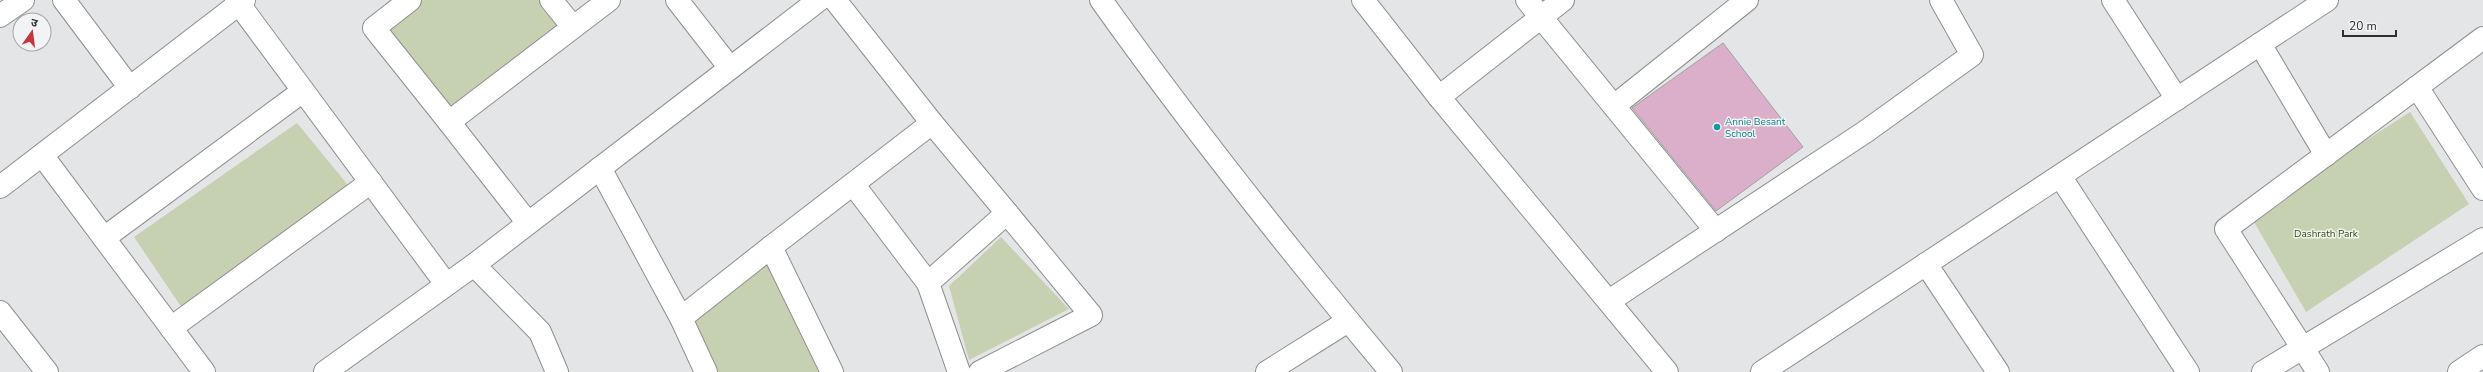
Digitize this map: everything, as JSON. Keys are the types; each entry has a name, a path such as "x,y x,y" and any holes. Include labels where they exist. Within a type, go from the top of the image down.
{"street":[{"path":"0,16 23,0"},
{"path":"64,0 130,88"},
{"path":"410,0 374,28 528,223"},
{"path":"551,0 573,27"},
{"path":"449,122 609,0"},
{"path":"677,0 730,68"},
{"path":"325,372 474,264 819,0"},
{"path":"835,0 932,123 1091,315 980,372"},
{"path":"1101,0 1165,90 1390,372"},
{"path":"1363,0 1439,97 1667,372"},
{"path":"1527,0 1542,16 1716,231"},
{"path":"1439,97 1563,0"},
{"path":"1614,106 1747,0"},
{"path":"1609,301 1865,132 1972,55 1941,0"},
{"path":"2113,0 2177,99"},
{"path":"1762,372 2327,0"},
{"path":"0,187 130,88 239,1 303,91 446,284"},
{"path":"2318,372 2226,229 2483,38"},
{"path":"2260,44 2326,154"},
{"path":"2418,87 2483,189"},
{"path":"104,238 303,91"},
{"path":"681,318 932,123"},
{"path":"42,155 204,372"},
{"path":"600,168 681,318 706,372"},
{"path":"2060,176 2188,372"},
{"path":"171,328 370,182"},
{"path":"853,184 928,283 959,372"},
{"path":"928,283 1007,213"},
{"path":"2263,372 2483,239"},
{"path":"771,247 832,372"},
{"path":"474,264 540,332 557,372"},
{"path":"1926,264 1998,372"},
{"path":"2,317 47,372"},
{"path":"1267,372 1348,321"},
{"path":"2459,372 2483,356"}],"green space":[{"path":"423,0 540,0 559,24 449,111 384,29"},
{"name":"Dashrath Park","path":"2410,112 2469,204 2306,312 2250,215"},
{"path":"297,123 352,190 182,308 134,237"},
{"path":"1001,237 1069,309 969,360 949,286"},
{"path":"768,260 824,372 714,372 690,319"}],"building":[{"name":"Annie Besant School","path":"1723,43 1803,147 1716,211 1632,108"}],"place":[{"name":"Annie Besant School","path":"1717,127"}]}
